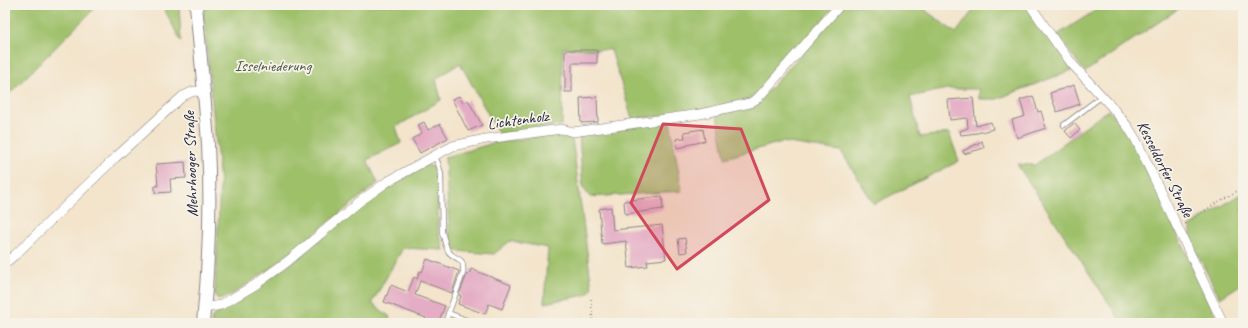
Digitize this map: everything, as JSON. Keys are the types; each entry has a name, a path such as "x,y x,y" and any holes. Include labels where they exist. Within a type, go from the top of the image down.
{"main road":[{"name":"Mehrhooger Straße","path":"198,6 208,144 210,200 208,259 203,323"}],"street":[{"name":"Lichtenholz","path":"205,308 221,305 255,285 288,261 359,202 387,182 453,146 486,139 562,129 574,132 700,114 750,103 758,98 840,5"},
{"name":"Kesseldorfer Straße","path":"1030,5 1057,44 1111,106 1128,127 1136,140 1223,323"},
{"path":"5,262 15,255 115,158 183,96 194,91 204,92"}],"lane":[{"path":"1064,125 1102,96"},
{"path":"434,156 441,174 442,232 444,241 449,251 464,264 463,273 445,323"},
{"path":"448,313 474,323"}],"path":[{"path":"1179,228 1221,200 1243,188"},
{"path":"591,299 593,323"}],"highlighted area":[{"path":"663,124 741,129 769,200 677,269 631,203"}],"green space":[{"path":"5,5 98,5 5,98"},
{"path":"162,5 179,5 181,41"},
{"name":"Isselniederung","path":"214,5 836,5 760,91 748,100 686,113 632,119 611,50 563,48 562,125 499,134 460,63 436,79 441,100 396,127 401,143 367,160 378,183 274,266 233,294 222,299 217,298 215,295 220,183 203,10"},
{"path":"845,5 929,5 925,10 956,33 977,5 1028,5 1072,70 997,99 979,99 979,89 947,89 910,97 920,137 949,133 959,161 874,204 841,151 782,142 725,158 717,115 754,107"},
{"path":"1104,5 1184,5 1085,72 1057,35"},
{"path":"1108,110 1121,123 1133,141 1220,323 1122,323 1017,164 1035,165"},
{"path":"670,122 682,191 590,197 583,188 579,134"},
{"path":"566,133 572,138 592,289 586,295 544,303 548,248 510,241 494,254 456,251 450,241 445,157 497,142"},
{"path":"425,165 433,167 437,173 438,231 444,250 403,248 372,303 390,317 388,323 211,323 212,317 243,298 296,259 359,206"},
{"path":"1243,193 1243,283 1220,298 1191,242 1191,225"}],"building":[{"path":"565,50 597,50 597,63 572,63 572,92 565,92"},
{"path":"1074,85 1080,104 1057,112 1050,93"},
{"path":"459,96 463,103 468,100 482,125 468,131 452,99"},
{"path":"1033,96 1038,112 1041,111 1046,128 1017,138 1012,120 1025,116 1020,100"},
{"path":"597,97 598,122 581,123 580,98"},
{"path":"973,98 976,126 991,122 993,129 961,135 960,131 968,128 967,118 950,120 948,100"},
{"path":"424,122 428,130 440,124 448,138 420,153 412,139 422,133 418,125"},
{"path":"1074,123 1080,130 1071,138 1065,131"},
{"path":"703,129 705,141 677,148 676,139 685,138 684,132"},
{"path":"982,141 984,148 964,154 963,151"},
{"path":"185,162 186,178 170,179 171,192 155,193 155,186 158,186 156,164"},
{"path":"662,196 663,209 625,214 624,201"},
{"path":"611,207 613,230 662,225 666,259 647,261 648,266 629,268 626,241 602,244 599,209"},
{"path":"685,238 687,252 680,253 678,239"},
{"path":"427,259 459,271 452,293 420,281 415,295 445,306 438,323 424,323 426,318 384,302 391,285 408,292 414,277 417,279 420,271 422,272"},
{"path":"471,269 511,285 502,309 489,304 485,314 458,304 461,296 459,295 467,274 469,275"}]}
